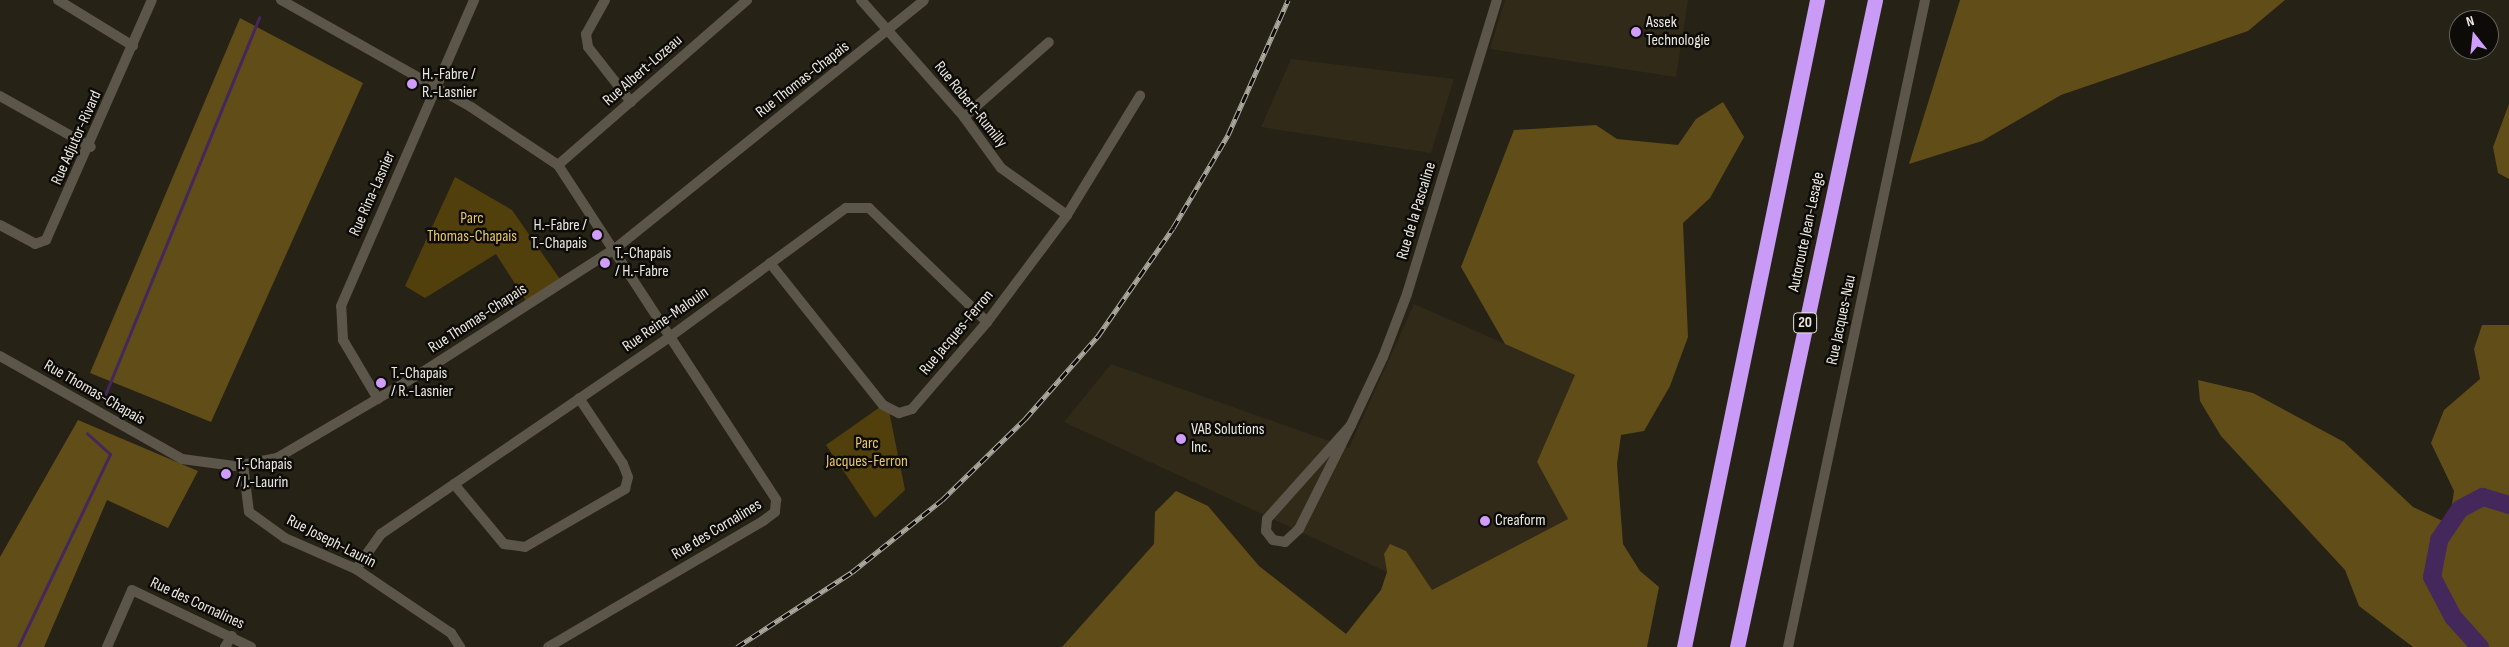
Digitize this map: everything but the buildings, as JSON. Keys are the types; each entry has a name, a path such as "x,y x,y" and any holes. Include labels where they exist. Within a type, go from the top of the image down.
{"highway":[{"path":"1684,647 1817,0"},
{"name":"Autoroute Jean-Lesage","path":"1736,647 1875,0"}],"street":[{"path":"58,0 133,46"},
{"name":"Rue Adjutor-Rivard","path":"0,226 35,244 46,240 91,147 152,0"},
{"path":"281,0 436,87 558,165 616,248 671,336"},
{"name":"Rue Rina-Lasnier","path":"378,399 343,340 341,306 474,0"},
{"path":"605,0 586,34 588,47 631,102"},
{"name":"Rue Albert-Lozeau","path":"558,165 747,0"},
{"name":"Rue Robert-Rumilly","path":"861,0 890,30 964,117 1002,168 1068,215"},
{"name":"Rue Thomas-Chapais","path":"0,356 182,459 244,464 277,458 378,399 616,248 890,30 924,0"},
{"name":"Rue de la Pascaline","path":"1351,425 1267,519 1266,530 1273,540 1285,542 1300,529 1351,425 1407,294 1497,0"},
{"name":"Rue Jacques-Nau","path":"1788,647 1925,0"},
{"path":"964,117 1049,42"},
{"path":"0,96 91,147"},
{"name":"Rue Jacques-Ferron","path":"770,264 889,411 912,409 987,322 1068,215 1140,96"},
{"name":"Rue Reine-Malouin","path":"356,568 381,534 671,336 846,208 869,208 987,322"},
{"name":"Rue des Cornalines","path":"548,647 775,512 776,500 766,478 671,336"},
{"path":"454,484 504,544 525,547 625,489 628,478 623,464 579,398"},
{"name":"Rue Joseph-Laurin","path":"244,464 249,512 284,538 356,568 451,633 460,647"},
{"name":"Rue des Cornalines","path":"107,647 132,590 232,636 251,647"},
{"path":"225,647 232,636"}],"shaded area":[{"path":"1505,0 1688,0 1676,77 1490,49"},
{"path":"1960,0 2285,0 2248,31 2061,95 1982,141 1909,164"},
{"path":"240,18 363,83 211,422 90,373"},
{"path":"1291,59 1454,79 1431,153 1261,127"},
{"path":"1723,102 1744,137 1710,198 1683,223 1688,337 1670,386 1644,431 1621,435 1617,464 1623,544 1640,571 1659,587 1647,647 1062,647 1154,544 1155,512 1176,491 1208,506 1259,566 1346,634 1381,590 1387,572 1384,554 1390,544 1406,551 1432,590 1568,519 1537,462 1575,375 1505,344 1461,267 1514,130 1596,125 1617,139 1678,145 1696,119"},
{"path":"2509,104 2509,179 2498,173 2493,147"},
{"path":"1414,304 1576,375 1537,462 1568,519 1432,590 1384,554 1387,572 1064,422 1111,364 1349,448"},
{"path":"2482,325 2509,325 2509,647 2413,647 2359,606 2345,570 2221,436 2200,401 2198,380 2253,393 2344,442 2413,507 2449,524 2454,491 2431,443 2444,410 2480,379 2474,349"},
{"path":"78,420 198,471 168,528 107,500 44,647 0,647 0,557"}],"green space":[{"name":"Parc Thomas-Chapais","path":"455,177 512,210 562,282 528,304 496,254 425,298 405,286"},
{"name":"Parc Jacques-Ferron","path":"883,405 889,411 905,490 875,518 826,445"}],"waterway":[{"path":"105,395 259,17"},
{"path":"18,647 110,454 87,433"},
{"path":"2480,647 2453,617 2432,577 2439,540 2460,509 2483,497 2509,505"}],"railway":[{"path":"737,647 852,572 942,500 1025,419 1098,336 1173,228 1228,135 1288,0"}],"place":[{"name":"Assek Technologie","path":"1636,32"},
{"name":"H.-Fabre / R.-Lasnier","path":"412,84"},
{"name":"H.-Fabre / T.-Chapais","path":"597,235"},
{"name":"T.-Chapais / H.-Fabre","path":"605,263"},
{"name":"T.-Chapais / R.-Lasnier","path":"381,383"},
{"name":"VAB Solutions Inc.","path":"1181,439"},
{"name":"T.-Chapais / J.-Laurin","path":"226,474"},
{"name":"Creaform","path":"1485,521"}]}
